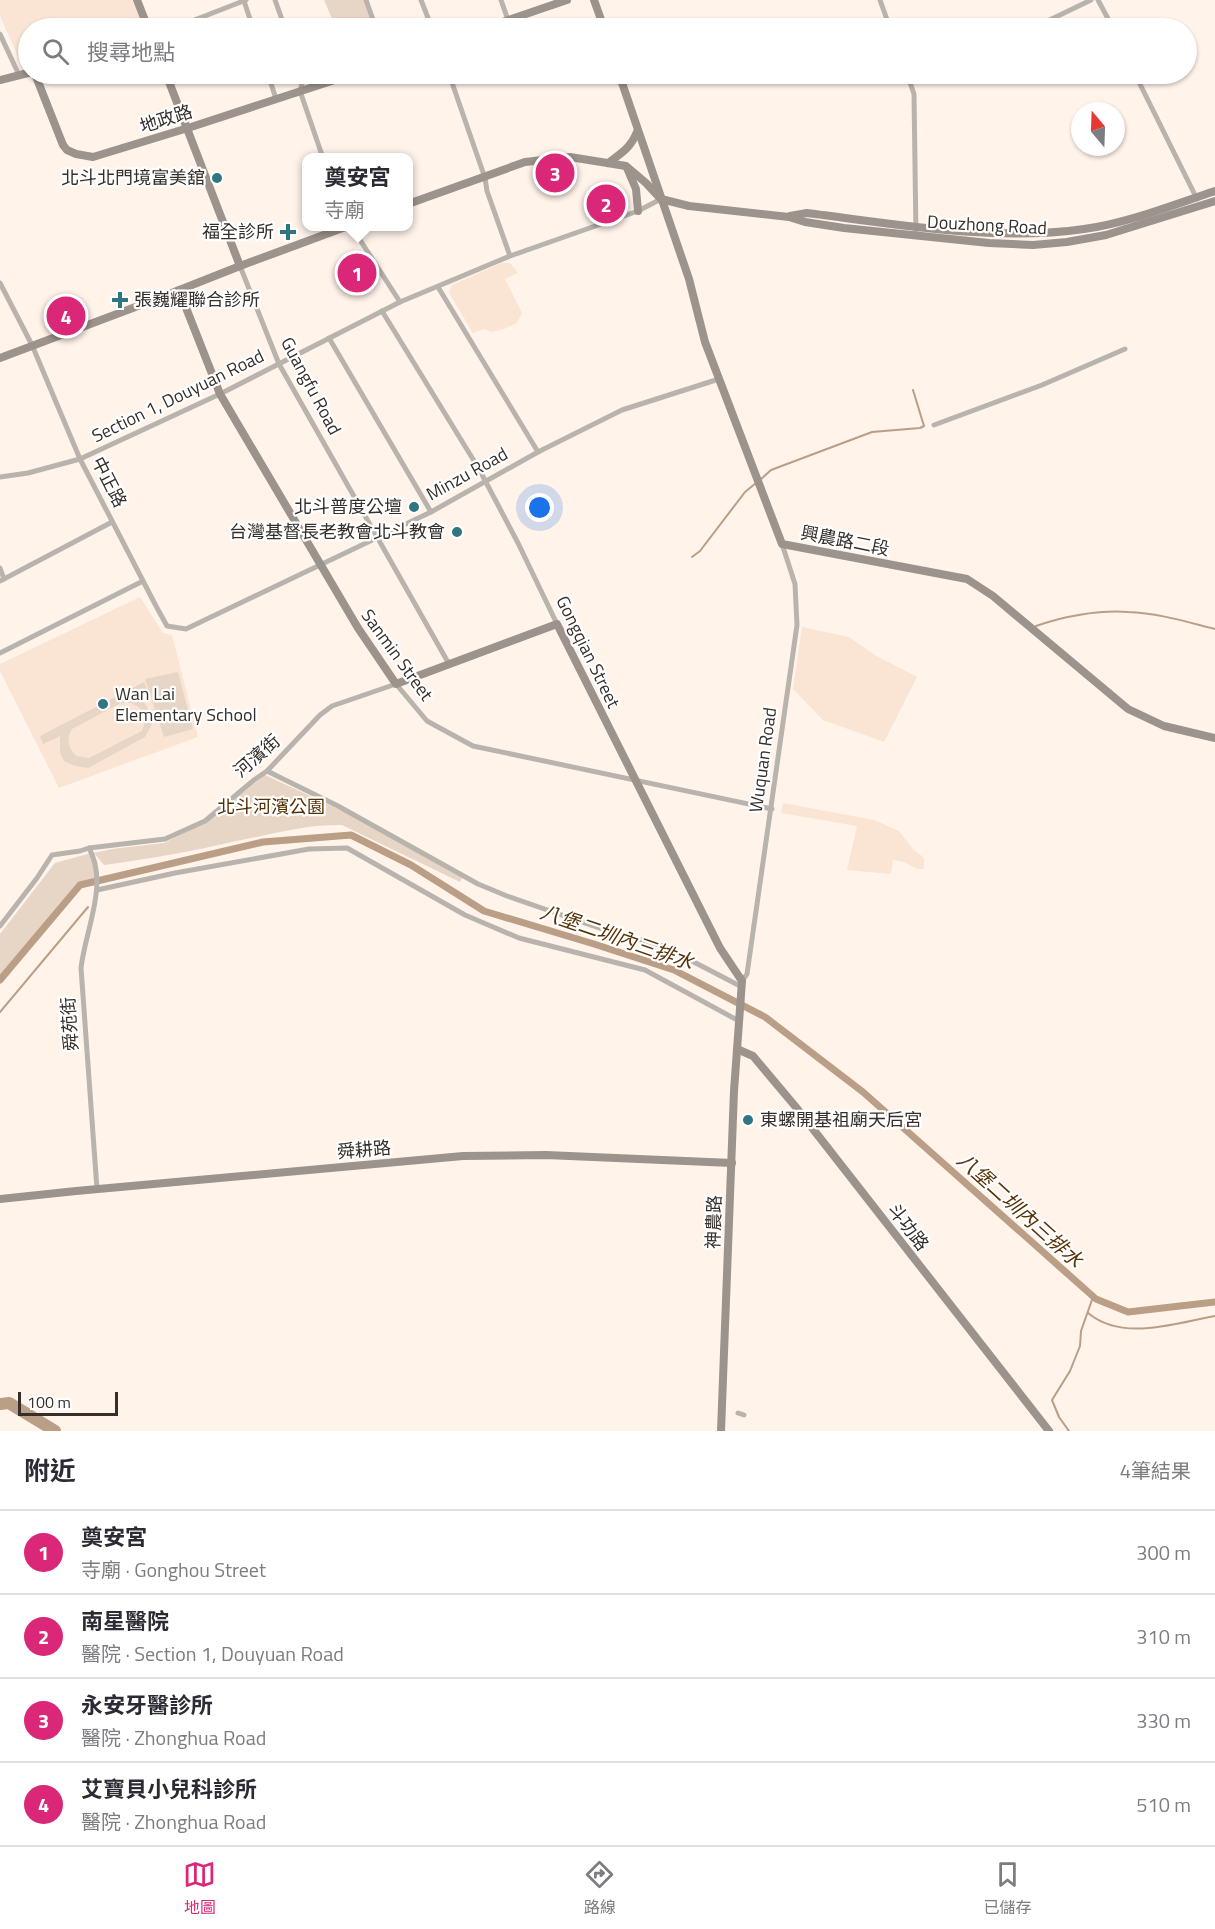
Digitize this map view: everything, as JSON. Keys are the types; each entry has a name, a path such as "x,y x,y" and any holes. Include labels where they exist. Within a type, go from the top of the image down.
{"street":[{"path":"137,0 144,18"},
{"path":"276,0 282,18"},
{"path":"366,0 372,18"},
{"path":"421,0 428,18"},
{"path":"501,0 507,18"},
{"path":"514,18 567,0"},
{"path":"594,0 600,18"},
{"path":"880,0 886,18"},
{"path":"1054,18 1091,0"},
{"path":"1098,0 1108,18"},
{"path":"200,18 245,1 250,18"},
{"path":"0,34 18,73"},
{"path":"0,80 18,75"},
{"name":"地政路","path":"39,84 63,145 67,150 76,154 93,158 322,84"},
{"name":"Guangfu Road","path":"170,84 279,364 449,664"},
{"path":"271,84 276,99"},
{"path":"302,84 300,91 321,153"},
{"path":"452,84 510,256"},
{"name":"興農路二段","path":"622,84 689,279 703,336 782,544 967,579 993,596 1128,709 1164,726 1215,738"},
{"path":"910,84 914,94 916,236"},
{"path":"1140,84 1200,206"},
{"path":"608,163 632,144 637,132"},
{"path":"413,202 525,162 570,157 626,166 661,200"},
{"path":"626,166 636,189 638,211"},
{"name":"Douzhong Road","path":"661,200 689,206 789,217 844,228 989,243 1033,245 1106,235 1130,223 1215,191"},
{"name":"Section 1, Douyuan Road","path":"0,477 28,473 80,459 220,394 400,302 510,256 638,211 661,200"},
{"name":"Douzhong Road","path":"789,217 807,213 996,233 1062,232 1130,223 1215,201"},
{"path":"0,358 336,231"},
{"path":"353,231 400,302"},
{"name":"中正路","path":"0,283 32,345 80,459 167,626"},
{"path":"438,287 538,452"},
{"name":"Sanmin Street","path":"179,290 220,394 358,628 396,684 428,721 473,746 771,809"},
{"name":"Gongqian Street","path":"382,311 486,482 635,781 720,948 742,986"},
{"path":"329,338 431,512"},
{"path":"934,425 1042,385 1125,349"},
{"name":"Minzu Road","path":"167,626 186,629 322,565 431,512 538,452 622,410 719,379"},
{"path":"0,568 2,580 112,522"},
{"name":"Wuquan Road","path":"742,986 747,974 797,625 795,584 782,544"},
{"path":"0,652 143,581"},
{"name":"河濱街","path":"0,926 38,878 52,855 165,839 205,821 267,771 320,715 332,706 557,624"},
{"path":"97,890 175,873 309,849 347,848 465,915 519,938 645,970 739,1018 742,986 663,946 608,931 478,884 267,771"},
{"name":"舜苑街","path":"89,848 95,859 97,890 83,948 81,968 98,1189"},
{"name":"神農路","path":"721,1431 739,1018"},
{"name":"斗功路","path":"736,1049 753,1056 795,1106 1049,1431"},
{"name":"舜耕路","path":"0,1199 463,1156 546,1155 732,1163"}],"shaded area":[{"path":"0,0 132,0 140,18 18,18 18,56 0,16"},
{"path":"614,191 629,207 594,220 586,200"},
{"path":"502,263 510,263 518,273 505,279 522,313 517,323 504,329 491,332 484,329 473,333 449,293 452,285"},
{"name":"Wan Lai Elementary School","path":"140,597 163,633 172,635 198,737 59,788 0,671 0,664"},
{"path":"802,627 849,637 875,655 917,677 884,742 823,720 793,689"},
{"path":"783,803 874,820 899,831 913,849 924,858 924,869 917,869 904,862 893,860 891,874 847,870 857,826 781,813"}],"green space":[{"path":"324,0 364,0 371,18 332,18"},
{"path":"178,672 193,729 164,737 145,679"},
{"path":"144,682 147,689 137,694 147,707 152,724 145,737 88,768 64,761 60,752 60,736 43,744 40,736","holes":["121,703 132,703 143,712 145,721 142,731 89,758 76,756 69,743 72,729"]},
{"name":"北斗河濱公園","path":"265,775 362,820 462,878 460,882 342,825 301,828 184,852 104,865 94,853 164,843 206,822"},
{"path":"91,853 97,881 80,885 0,980 0,934 55,863"}],"waterway":[{"path":"760,480 771,470 872,432 924,426 913,390"},
{"path":"692,557 700,551 745,492 756,483"},
{"path":"1036,626 1082,614 1117,612 1161,616 1215,629"},
{"name":"八堡二圳內三排水","path":"0,980 80,885 263,842 351,835 411,865 484,911 674,970 765,1017 863,1092 1096,1299 1128,1312 1215,1302"},
{"path":"0,1012 88,907"},
{"path":"1069,1431 1059,1417 1052,1400 1070,1371 1080,1346 1081,1331 1093,1297"},
{"path":"1088,1313 1102,1322 1133,1329 1166,1326 1215,1316"},
{"path":"0,1404 9,1403 55,1431"}],"place":[{"name":"永安牙醫診所","path":"555,173"},
{"name":"北斗北門境富美舘","path":"217,178"},
{"name":"南星醫院","path":"606,204"},
{"name":"福全診所","path":"288,232"},
{"name":"奠安宮","path":"357,273"},
{"name":"張巍耀聯合診所","path":"120,300"},
{"name":"艾寶貝小兒科診所","path":"66,316"},
{"name":"北斗普度公壇","path":"414,507"},
{"name":"台灣基督長老教會北斗教會","path":"457,532"},
{"name":"Wan Lai Elementary School","path":"103,704"},
{"name":"東螺開基祖廟天后宮","path":"748,1120"}]}
